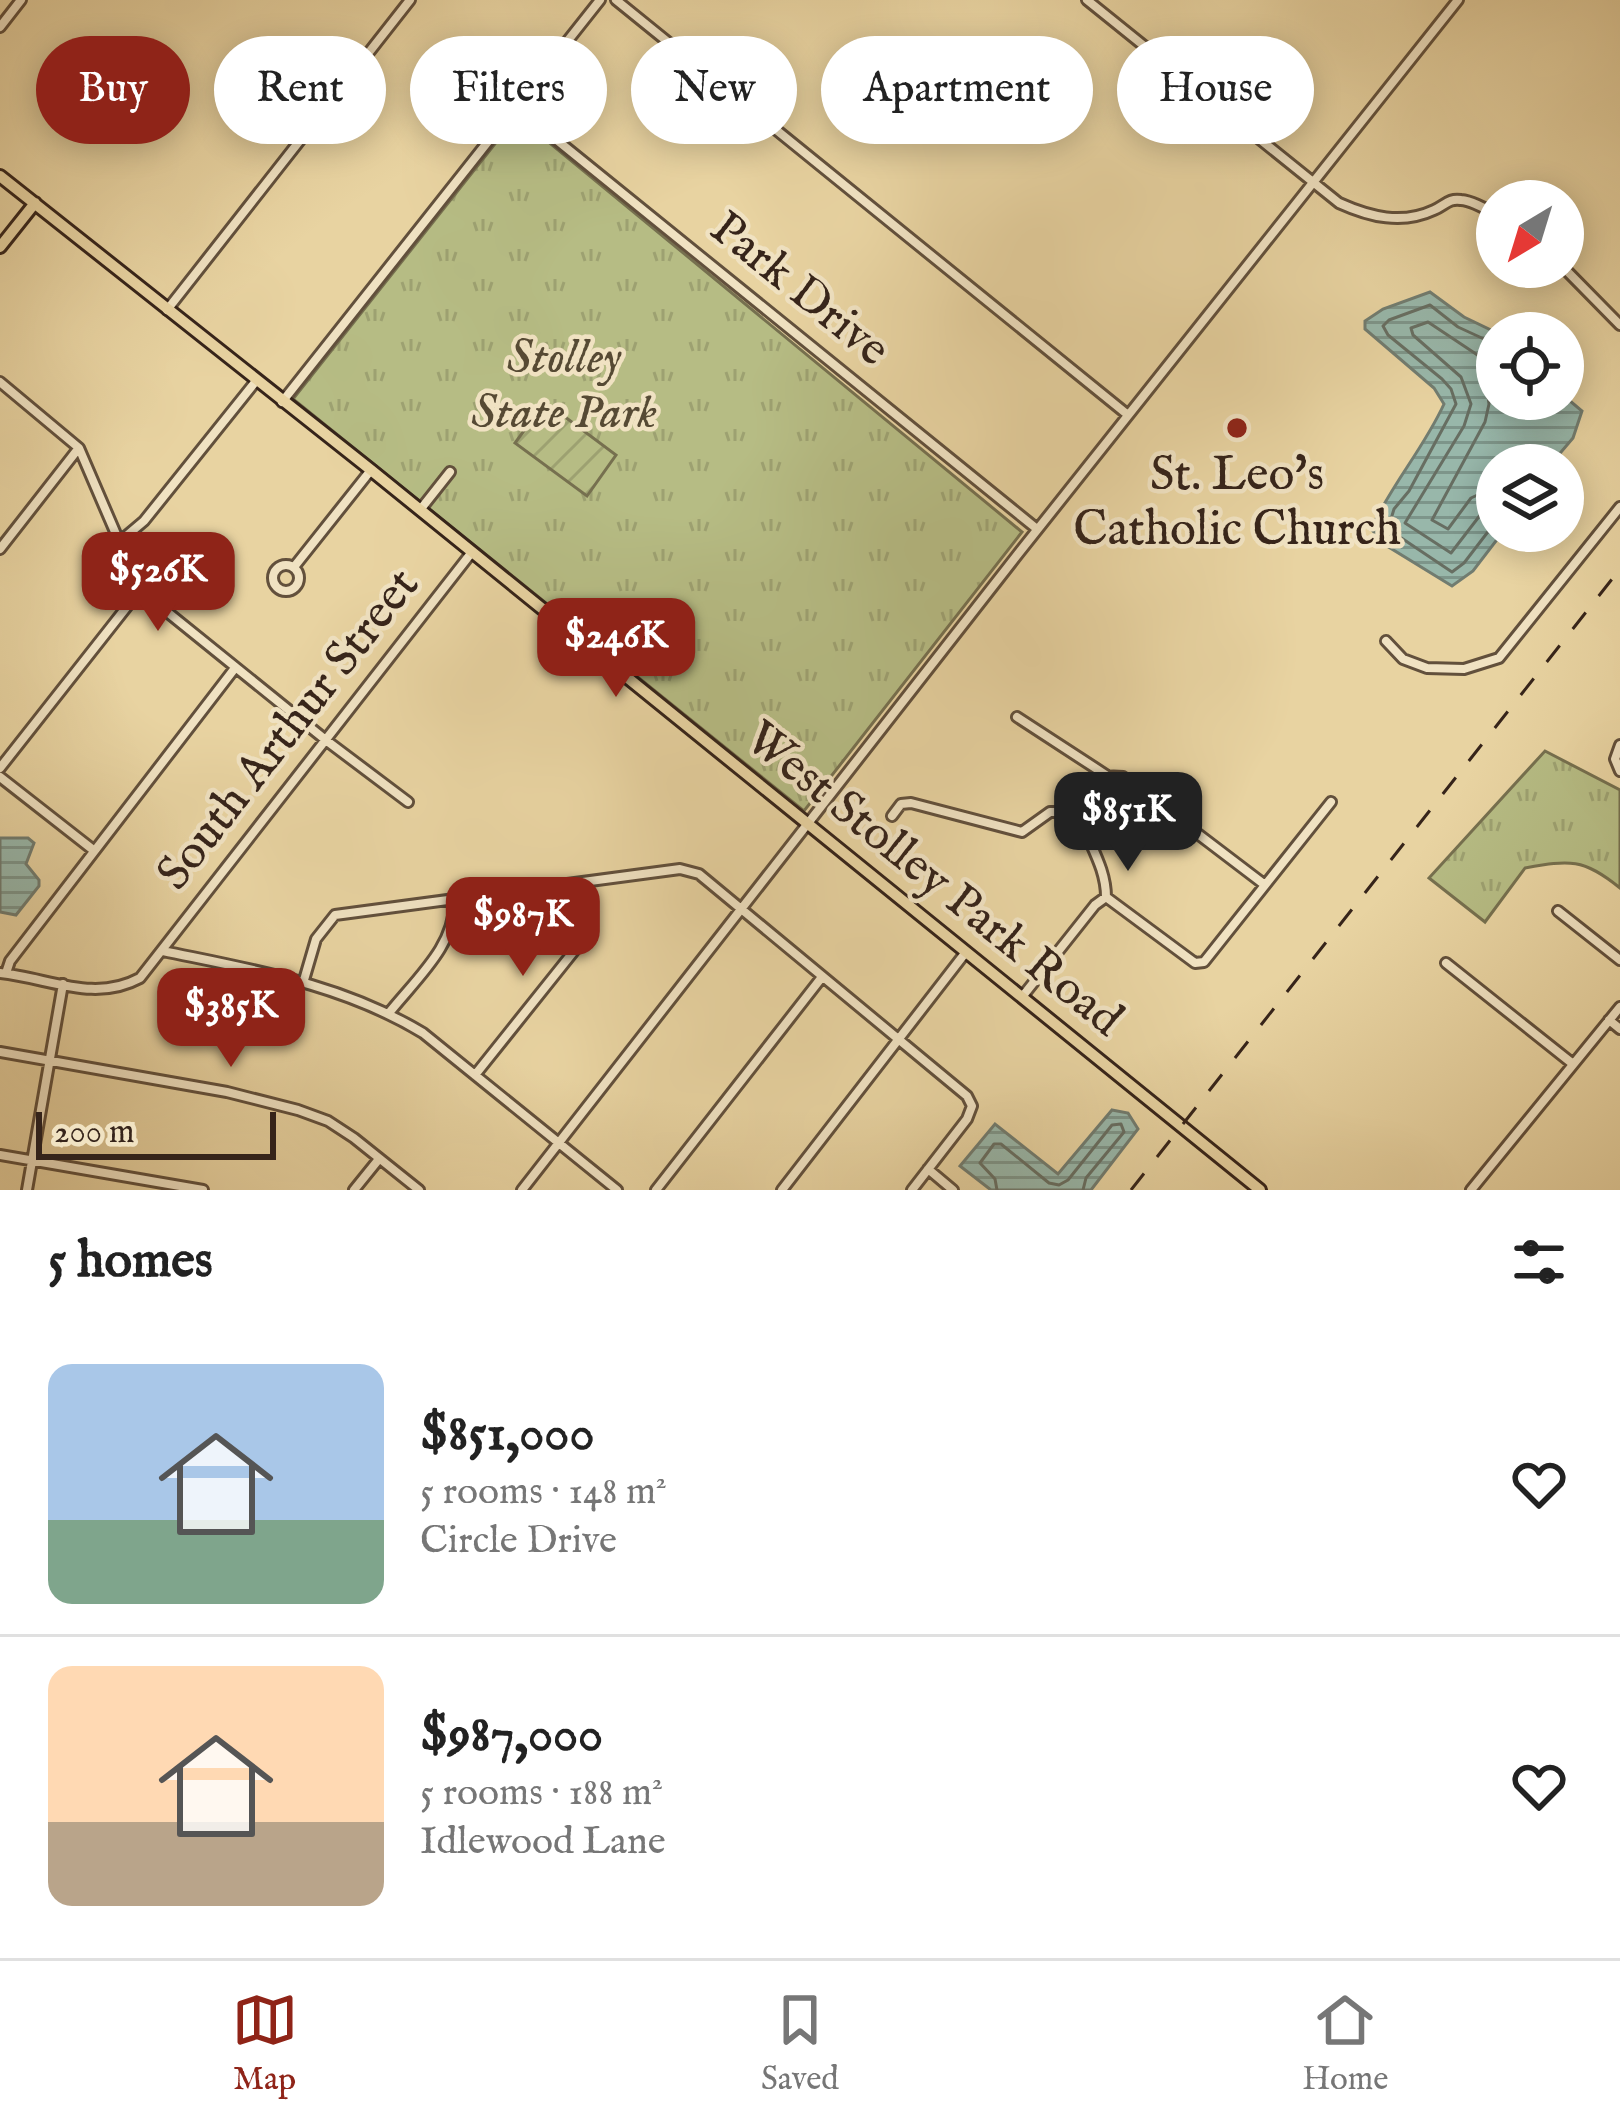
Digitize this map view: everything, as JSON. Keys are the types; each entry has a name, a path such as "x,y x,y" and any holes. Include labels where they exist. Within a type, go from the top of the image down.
{"main road":[{"name":"West Stolley Park Road","path":"0,176 1260,1190"},
{"path":"0,248 34,203"}],"street":[{"path":"0,27 21,0"},
{"path":"167,310 410,0"},
{"path":"572,36 600,0"},
{"path":"616,0 1128,415"},
{"path":"1087,0 1313,183 1364,214 1407,218 1453,199 1476,204"},
{"path":"522,1190 1458,0"},
{"path":"0,8 9,15"},
{"path":"282,402 487,144"},
{"name":"Park Drive","path":"562,144 1037,530"},
{"path":"1584,288 1620,325"},
{"path":"118,543 144,521 256,380"},
{"path":"0,382 80,448 140,590 408,802"},
{"path":"0,549 80,448"},
{"path":"294,567 371,470"},
{"name":"South Arthur Street","path":"420,510 450,472"},
{"path":"1386,641 1403,658 1427,668 1464,669 1499,658 1620,507"},
{"name":"South Arthur Street","path":"3,974 92,991 119,989 140,978 472,553"},
{"path":"0,768 140,590"},
{"path":"3,974 92,849 235,668"},
{"path":"1017,717 1106,775 1123,778 1265,885"},
{"path":"1620,746 1615,759 1620,771"},
{"path":"1106,775 1082,790 1076,801 1081,830 1106,875 1106,897"},
{"path":"0,777 92,849"},
{"path":"1106,897 1195,963 1204,962 1331,802"},
{"path":"892,816 901,804 911,803 1022,832 1050,812 1077,812"},
{"path":"304,980 316,939 335,915 680,869 699,874 967,1096 972,1106 962,1125 912,1190"},
{"path":"475,1075 578,946 585,914 578,883"},
{"path":"1022,998 1106,897"},
{"path":"389,1013 448,938 454,900"},
{"path":"1558,910 1620,960"},
{"path":"163,951 304,980 389,1013 423,1033 617,1190"},
{"path":"782,1190 966,952"},
{"path":"1446,963 1574,1064"},
{"path":"656,1190 822,977"},
{"path":"27,1190 62,984"},
{"path":"1471,1190 1620,1007"},
{"path":"1609,1020 1620,1029"},
{"path":"0,1052 227,1091 298,1110 328,1121 419,1190"},
{"path":"0,1155 203,1190"},
{"path":"354,1190 379,1159"},
{"path":"928,1169 953,1190"}],"green space":[{"name":"Stolley State Park","path":"495,144 551,144 1022,532 804,811 293,399"},
{"path":"545,402 616,455 587,496 515,443"},
{"path":"1545,751 1620,790 1620,888 1586,866 1525,868 1485,922 1429,878"}],"water":[{"path":"1430,292 1476,323 1476,420 1579,420 1568,444 1476,444 1476,552 1488,552 1473,571 1452,586 1387,546 1371,529 1444,404 1434,388 1365,329 1365,321 1383,309"},
{"path":"0,838 28,838 34,843 26,864 39,886 16,915 0,912"},
{"path":"1112,1110 1128,1113 1138,1129 1091,1190 991,1190 960,1166 995,1124 1058,1174"}],"railway":[{"path":"1131,1190 1620,569"}],"place":[{"name":"St. Leo's Catholic Church","path":"1237,428"}]}
